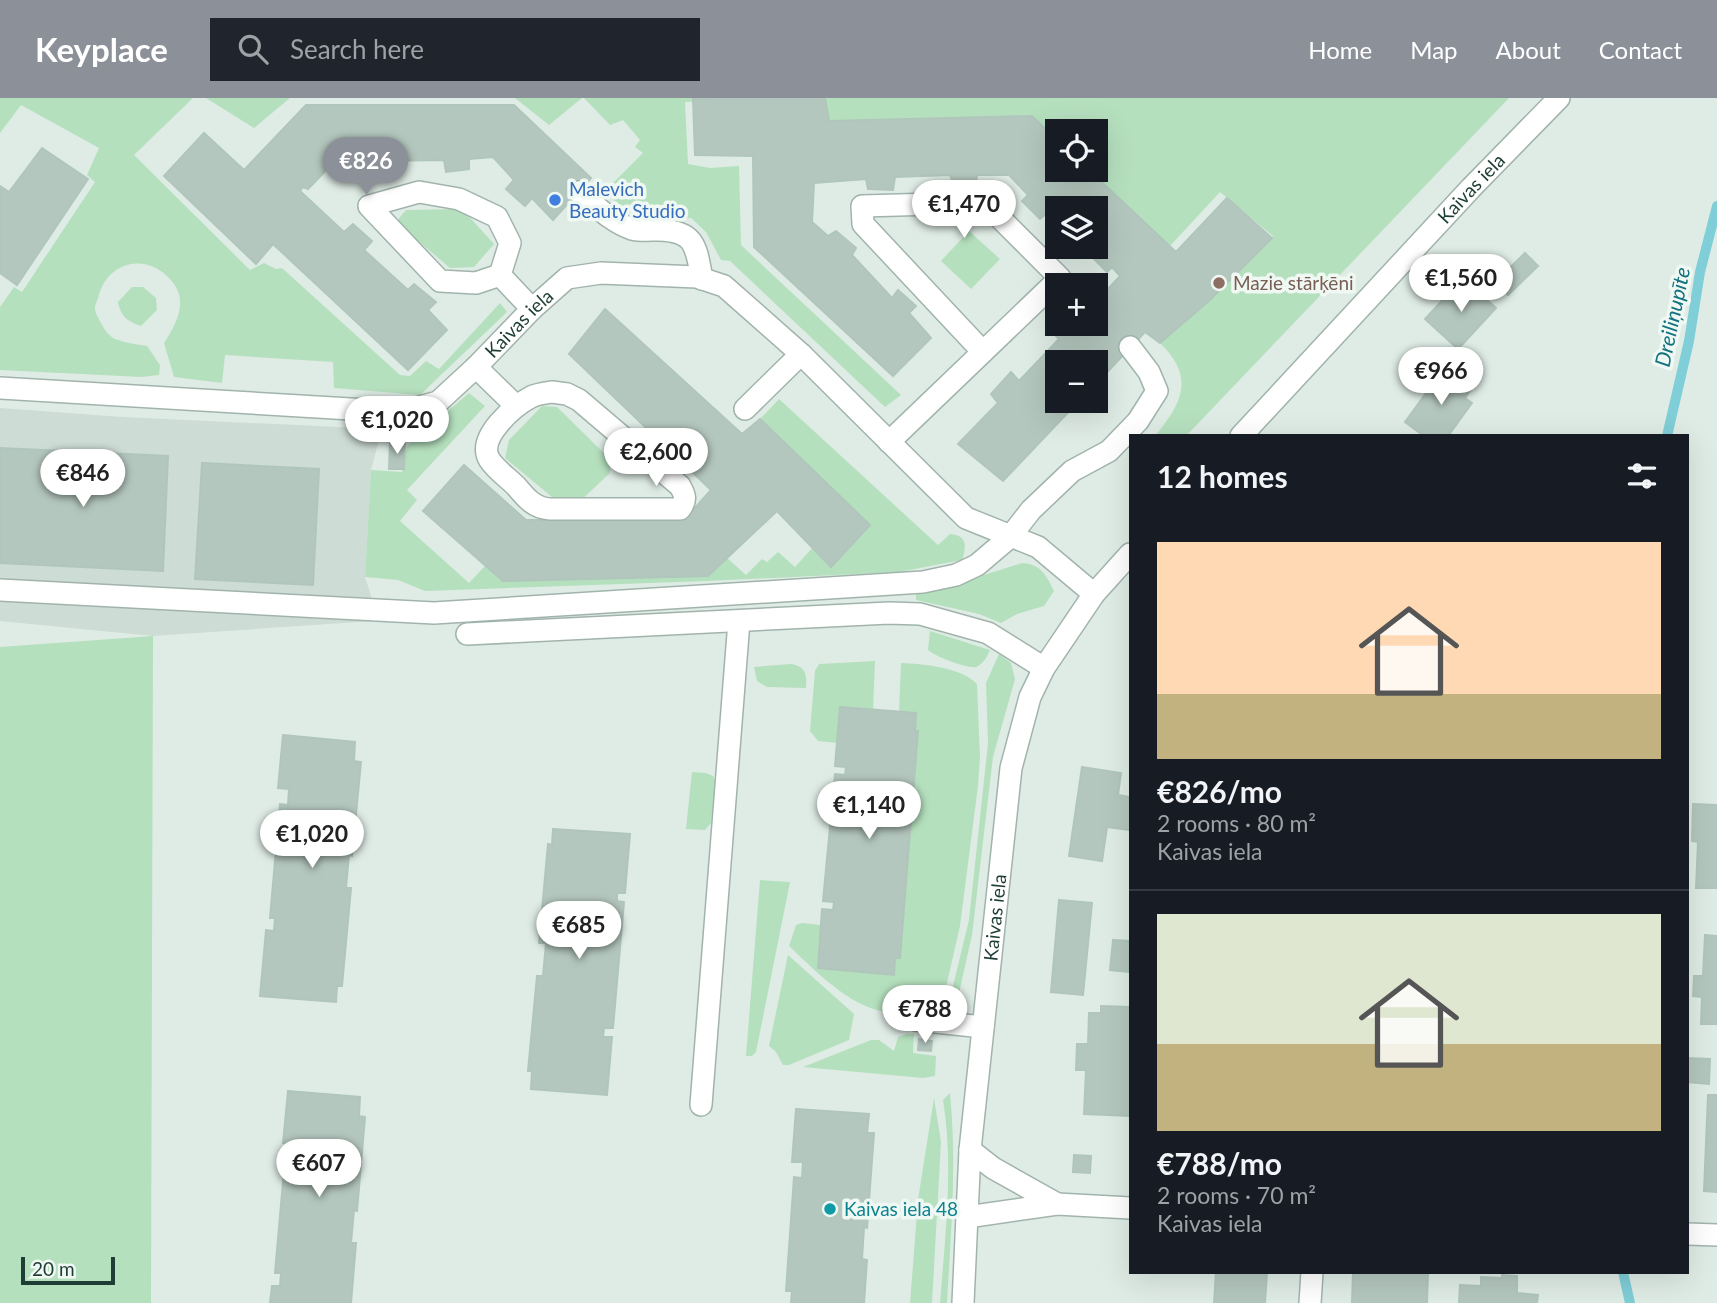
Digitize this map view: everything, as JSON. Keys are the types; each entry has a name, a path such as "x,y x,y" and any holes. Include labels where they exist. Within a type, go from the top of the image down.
{"street":[{"name":"Kaivas iela","path":"1243,434 1471,188 1559,98"},
{"path":"419,192 459,199 497,217 510,243 500,275 475,282 440,281 369,206 419,192"},
{"path":"579,192 619,224 636,230 677,231 689,236 697,253 702,279"},
{"path":"889,442 983,352 1060,278 997,215 971,204 862,206 863,224 983,352"},
{"name":"Kaivas iela","path":"0,388 401,412 438,402 567,278 601,273 702,279 724,286 800,354 966,518 1038,547 1094,594"},
{"path":"500,275 533,309"},
{"path":"0,590 434,613 923,582 956,575 977,565 1010,537 1031,510 1072,471 1109,451 1138,421 1157,391 1150,372 1130,347"},
{"path":"745,409 800,354"},
{"path":"476,367 516,405"},
{"path":"552,392 567,394 579,400 680,486 685,495 684,503 680,509 541,509 488,458 487,445 491,433 516,405 534,396 552,392"},
{"name":"Kaivas iela","path":"963,1303 970,1150 1011,768 1030,697 1044,668 1094,594 1129,555"},
{"path":"467,634 889,613 919,614 988,633 1044,668"},
{"path":"701,1105 739,621"},
{"path":"916,1020 983,1027"},
{"path":"970,1150 993,1168 1057,1205"},
{"path":"967,1217 1057,1205 1129,1209"},
{"path":"1689,1234 1717,1236"},
{"path":"1310,1303 1312,1274"}],"shaded area":[{"path":"0,408 123,417 382,429 371,470 365,577 375,608 373,621 153,636 0,621"}],"green space":[{"path":"0,98 193,98 134,155 250,270 264,263 276,269 282,268 400,375 410,376 426,361 439,369 500,303 507,312 420,395 334,388 333,362 225,355 222,383 174,377 164,343 178,315 178,292 165,274 154,267 131,264 111,274 103,285 95,306 96,312 113,338 147,346 160,365 159,375 142,377 0,370 0,307 14,287 22,292 95,182 87,175 99,148 21,105 0,133"},
{"path":"206,98 290,98 254,128"},
{"path":"515,98 582,98 549,125"},
{"path":"584,98 759,98 685,102 688,164 710,168 739,166 741,245 901,395 885,407 730,261 721,260 706,232 691,218 644,216 626,209 604,192 643,153 635,147 640,140 623,120 610,125"},
{"path":"825,98 1509,98 1188,434 1157,434 1173,412 1181,390 1178,367 1160,343 1211,299 1273,236 1220,192 1170,246 1102,182 1108,182 1108,119 1045,119 1045,128 1032,116 829,121"},
{"path":"462,209 494,244 474,267 450,268 396,222 406,210"},
{"path":"969,231 1000,259 971,289 941,261"},
{"path":"132,287 143,287 156,298 157,310 141,326 125,318 118,302"},
{"path":"469,393 485,406 407,490 417,500 400,521 469,583 486,565 503,581 708,576 727,558 746,575 762,559 767,562 778,552 795,567 813,547 869,525 760,419 779,399 938,545 950,534 963,539 965,550 962,560 899,572 425,591 398,580 365,577 371,470 402,472 407,446"},
{"path":"542,406 557,407 610,459 610,473 578,503 558,502 505,458 509,440"},
{"path":"1022,563 1033,565 1042,571 1054,591 1044,606 1017,614 1001,623 979,614 916,600 916,589 965,581"},
{"path":"930,631 990,650 976,667 958,664 928,650"},
{"path":"153,636 151,1303 0,1303 0,647"},
{"path":"999,654 1011,663 1015,679 993,757 972,935 957,1002 952,999 951,994 969,920 988,743 986,683"},
{"path":"875,661 873,710 837,743 818,741 810,731 815,671 819,664"},
{"path":"901,663 952,670 977,684 980,757 960,926 944,996 920,1009 901,1013 865,1006 848,997 789,946 796,925 821,925 818,968 894,974 895,958 900,958 918,732 915,731 916,713 899,712"},
{"path":"791,664 800,667 804,672 806,688 767,687 757,681 754,667"},
{"path":"692,772 706,773 713,776 715,781 711,823 705,830 686,829"},
{"path":"760,880 790,882 756,1052 752,1056 746,1056"},
{"path":"788,955 854,1014 849,1040 789,1065 783,1065 769,1046"},
{"path":"914,1034 913,1053 936,1056 935,1076 923,1078 803,1067 871,1040 879,1040 894,1051 898,1037"},
{"path":"950,1093 953,1146 952,1224 947,1303 940,1303 948,1176 943,1100"},
{"path":"934,1098 941,1142 932,1303 910,1303 918,1200"}],"building":[{"path":"825,98 829,121 1032,116 1045,128 1045,182 1102,182 1176,252 1227,198 1272,238 1211,299 1160,343 1145,332 1108,371 1108,350 1049,350 1059,339 1056,336 1108,336 1108,289 1120,276 1112,267 1107,272 1094,259 1108,259 1108,196 1045,196 1045,215 1040,219 1022,201 1028,195 1009,175 977,175 976,185 954,186 950,175 895,177 893,190 868,189 866,179 814,183 812,222 828,236 836,231 856,248 852,255 892,298 898,290 916,306 909,313 931,338 893,376 754,247 753,156 695,155 693,99"},
{"path":"306,105 514,105 591,178 553,220 532,198 525,206 506,189 514,180 493,157 469,159 469,169 446,172 444,160 381,161 381,172 359,173 358,161 333,163 308,189 303,187 300,191 344,232 353,224 372,241 364,250 408,290 414,284 436,302 428,310 447,330 408,370 273,244 256,264 164,176 204,133 244,170"},
{"path":"42,148 88,179 17,285 0,273 0,186 9,192"},
{"path":"1525,253 1538,266 1508,295 1495,282"},
{"path":"1463,278 1496,308 1458,349 1425,319"},
{"path":"605,309 742,434 760,419 870,525 831,567 777,511 708,576 503,581 423,511 464,465 526,520 684,520 711,490 569,354"},
{"path":"1045,354 1045,413 1068,413 1003,481 958,444 998,403 991,394 1011,372 1019,381"},
{"path":"1447,369 1472,388 1465,398 1472,403 1449,434 1421,434 1405,422 1437,378 1440,379"},
{"path":"390,443 405,444 404,469 389,469"},
{"path":"0,448 168,456 163,571 0,563"},
{"path":"202,463 319,469 313,585 195,579"},
{"path":"840,707 916,713 915,731 918,731 900,958 895,958 894,975 818,968 822,909 833,910 834,902 823,901 835,774 845,775 846,767 835,766"},
{"path":"283,735 355,742 354,761 361,762 352,856 349,855 346,888 351,888 342,986 337,986 336,1002 260,996 266,930 274,931 275,918 270,918 280,804 288,805 289,789 278,788"},
{"path":"1082,767 1121,773 1118,795 1129,797 1129,830 1107,827 1102,861 1069,856"},
{"path":"1693,804 1717,805 1717,888 1696,888 1698,842 1692,841"},
{"path":"553,829 630,834 625,893 617,893 617,901 624,902 613,1028 604,1028 603,1037 612,1037 607,1095 531,1089 532,1071 528,1071 537,976 543,976 546,943 539,943 548,844 552,845"},
{"path":"1059,900 1092,903 1083,995 1051,992"},
{"path":"1705,935 1717,936 1717,1024 1701,1024 1702,997 1693,996 1694,976 1703,976"},
{"path":"1113,940 1129,941 1129,972 1110,970"},
{"path":"1101,1006 1129,1007 1129,1116 1084,1114 1086,1070 1076,1070 1077,1044 1088,1044 1089,1013 1101,1013"},
{"path":"919,1039 932,1041 931,1051 918,1050"},
{"path":"1689,1058 1710,1059 1709,1084 1689,1082"},
{"path":"288,1091 360,1097 359,1116 365,1117 357,1211 354,1210 351,1243 356,1243 351,1303 270,1303 272,1286 280,1286 281,1273 275,1273 285,1159 292,1160 294,1144 283,1143"},
{"path":"1708,1095 1717,1095 1717,1192 1704,1191"},
{"name":"Kaivas iela 48","path":"796,1109 869,1114 867,1133 874,1133 862,1259 867,1260 864,1303 791,1303 792,1291 786,1291 794,1177 802,1178 803,1162 792,1162"},
{"path":"1074,1155 1091,1156 1090,1173 1073,1172"},
{"path":"1216,1274 1267,1274 1265,1303 1214,1303"},
{"path":"1353,1274 1428,1274 1427,1303 1352,1303"},
{"path":"1502,1275 1517,1276 1517,1293 1538,1295 1537,1303 1459,1303 1460,1285 1481,1286 1481,1277 1502,1278"}],"waterway":[{"name":"Dreiliņupīte","path":"1667,434 1689,341 1700,272 1717,206"},
{"name":"Dreiliņupīte","path":"1623,1274 1630,1303"}],"place":[{"name":"Malevich Beauty Studio","path":"555,200"},
{"name":"Mazie stārķēni","path":"1219,283"},
{"name":"Kaivas iela 48","path":"830,1209"}]}
